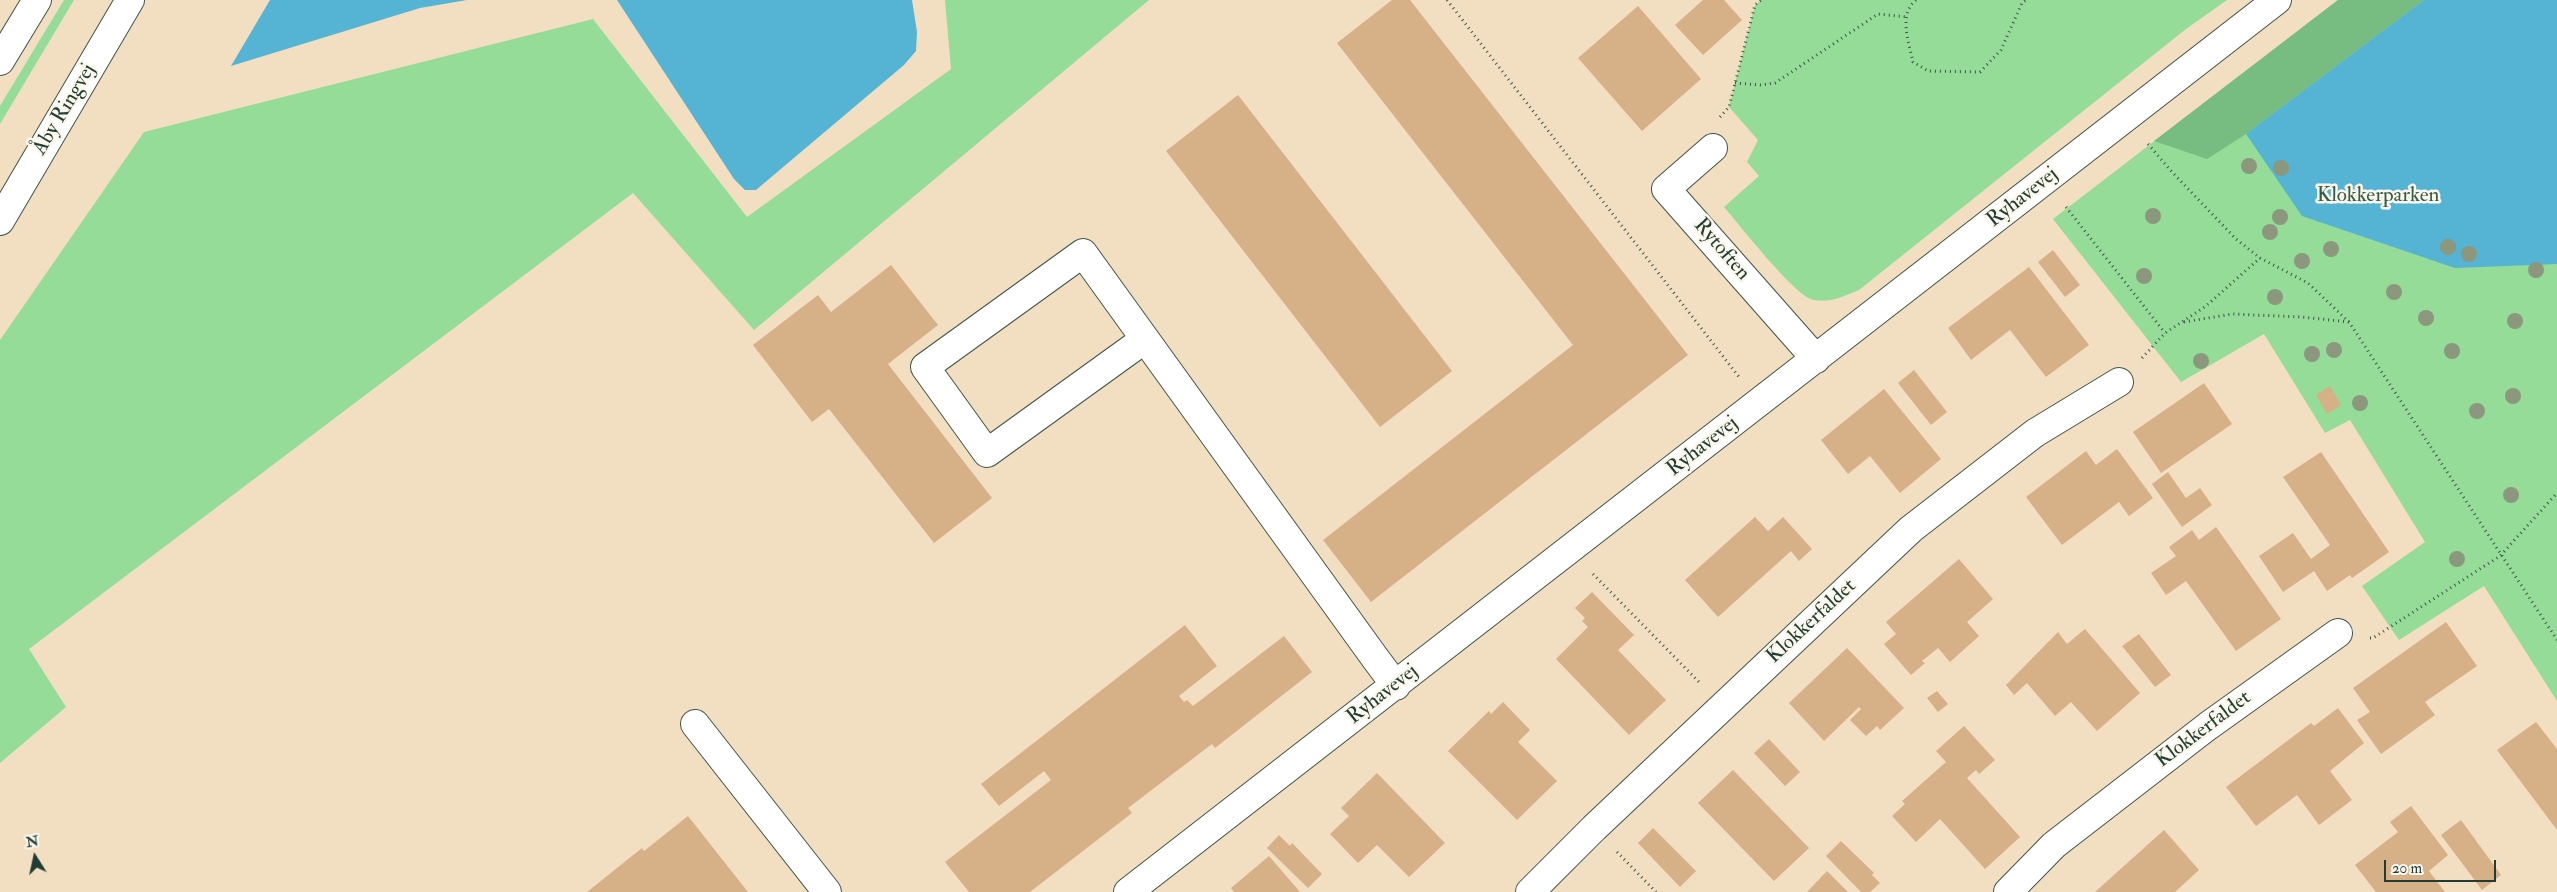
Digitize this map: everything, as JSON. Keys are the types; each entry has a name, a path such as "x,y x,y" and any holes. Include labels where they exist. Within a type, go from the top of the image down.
{"street":[{"path":"0,61 37,0"},
{"name":"Åby Ringvej","path":"0,220 130,0"},
{"name":"Ryhavevej","path":"1128,892 1396,686 2277,0"},
{"name":"Rytoften","path":"1713,148 1666,188 1816,359"},
{"path":"1145,339 987,453 925,367 1083,253 1396,686"},
{"name":"Klokkerfaldet","path":"1530,892 1722,706 1911,529 2035,433 2119,382"},
{"name":"Klokkerfaldet","path":"2008,892 2054,845 2208,726 2338,633"},
{"path":"695,724 827,892"}],"path":[{"path":"1446,0 1759,403"},
{"path":"1713,148 1709,131 1729,107 1755,5 1760,0"},
{"path":"1916,0 1910,5 1906,27 1913,62 1928,71 1980,72 2002,50 2021,2 2026,0"},
{"path":"1735,83 1761,85 1775,82 1878,14 1908,17"},
{"path":"2127,118 2172,172 2236,239 2260,258 2308,283 2349,322 2500,556 2557,640"},
{"path":"2046,181 2165,333"},
{"path":"2119,382 2165,333 2206,306 2260,258"},
{"path":"2181,323 2232,314 2302,317 2349,322"},
{"path":"2338,633 2373,638 2500,556 2557,493"},
{"path":"1592,573 1722,706"},
{"path":"1594,828 1656,892"}],"green space":[{"path":"64,0 74,0 0,124 0,106"},
{"path":"945,0 1149,0 754,330 633,193 29,649 66,707 0,763 0,340 144,132 593,19 747,217 951,69"},
{"path":"1761,0 2227,0 2186,29 1859,290 1837,298 1820,301 1806,296 1794,287 1724,207 1759,176 1747,162 1758,140 1729,107 1755,5"},
{"name":"Klokkerparken","path":"2338,0 2557,0 2557,701 2484,586 2399,640 2362,586 2425,542 2350,420 2325,433 2264,334 2181,382 2053,219"},
{"path":"2338,0 2424,0 2246,134 2207,159 2154,141"}],"water":[{"path":"270,0 467,0 420,8 231,66"},
{"path":"617,0 912,0 917,32 916,51 904,65 756,190 745,190 734,179"},
{"path":"2424,0 2557,0 2557,264 2455,268 2302,216 2246,134"}],"building":[{"path":"1392,0 1410,0 1688,355 1371,602 1323,540 1573,345 1337,43"},
{"path":"1703,0 1724,0 1742,20 1703,55 1675,25"},
{"path":"1638,6 1701,79 1642,131 1578,58"},
{"path":"1238,95 1452,371 1380,427 1166,151"},
{"path":"2053,250 2080,285 2065,297 2038,262"},
{"path":"891,265 938,325 888,364 992,498 934,543 829,409 812,422 753,345 818,295 831,312"},
{"path":"2029,267 2089,345 2046,377 2010,330 1971,360 1948,328"},
{"path":"1914,370 1947,412 1931,425 1898,383"},
{"path":"2204,383 2232,424 2161,473 2133,432"},
{"path":"2330,386 2341,405 2327,414 2316,395"},
{"path":"1884,389 1941,459 1900,493 1870,456 1848,474 1821,440"},
{"path":"2117,449 2153,498 2129,516 2119,502 2062,545 2026,497 2086,451 2096,465"},
{"path":"2321,452 2389,552 2352,578 2350,575 2327,591 2314,571 2283,592 2259,556 2293,533 2311,559 2330,545 2283,477"},
{"path":"2168,472 2186,498 2200,488 2212,505 2182,527 2152,484"},
{"path":"1755,517 1768,531 1783,517 1812,549 1799,561 1791,551 1718,617 1685,580"},
{"path":"2216,527 2281,619 2236,651 2186,581 2166,595 2151,573 2176,556 2169,547 2192,530 2199,540"},
{"path":"1959,559 1993,599 1967,622 1979,636 1950,662 1938,648 1922,661 1925,663 1911,675 1884,644 1896,634 1886,622"},
{"path":"1592,592 1634,635 1618,650 1666,700 1629,735 1556,659 1588,627 1582,621 1585,618 1575,608"},
{"path":"2446,622 2477,666 2425,702 2435,715 2381,754 2357,720 2370,712 2353,688"},
{"path":"1185,625 1217,666 1179,696 1184,702 1187,700 1193,706 1284,636 1312,672 1215,748 1212,744 1128,808 1132,813 1030,892 969,892 945,862 1051,780 1044,771 999,806 981,784"},
{"path":"2085,629 2140,693 2097,731 2071,702 2055,716 2027,683 2014,695 2006,685 2058,632 2067,644"},
{"path":"2139,634 2171,675 2155,687 2122,646"},
{"path":"1847,648 1904,708 1880,730 1877,726 1866,736 1850,720 1861,709 1859,707 1824,741 1789,703"},
{"path":"1937,691 1948,704 1938,712 1927,698"},
{"path":"1503,702 1530,730 1518,742 1557,781 1517,820 1448,751 1489,711 1491,714"},
{"path":"2338,708 2364,743 2330,771 2352,800 2319,825 2297,795 2256,826 2226,787 2311,723 2314,726"},
{"path":"2536,722 2557,749 2557,830 2497,750"},
{"path":"1964,726 1995,760 1979,774 1976,770 1967,778 2020,837 1985,869 1940,819 1916,842 1892,816 1905,804 1902,801 1946,762 1936,751"},
{"path":"1769,739 1800,772 1785,786 1754,753"},
{"path":"1733,770 1809,848 1774,881 1698,803"},
{"path":"1377,773 1445,843 1409,877 1377,845 1358,863 1330,834 1349,816 1341,808"},
{"path":"2411,806 2448,855 2429,871 2445,892 2376,892 2355,865 2398,832 2390,822"},
{"path":"688,816 748,892 587,892 642,848 644,851"},
{"path":"2461,820 2501,875 2482,890 2441,835"},
{"path":"1653,828 1696,871 1680,887 1638,843"},
{"path":"2164,830 2199,870 2175,892 2095,892"},
{"path":"1279,835 1290,846 1292,843 1322,874 1308,888 1267,848"},
{"path":"1841,841 1874,873 1872,875 1880,883 1870,892 1861,892 1826,856"},
{"path":"1269,856 1300,892 1234,892 1231,888"},
{"path":"1827,871 1848,892 1807,892"}]}
